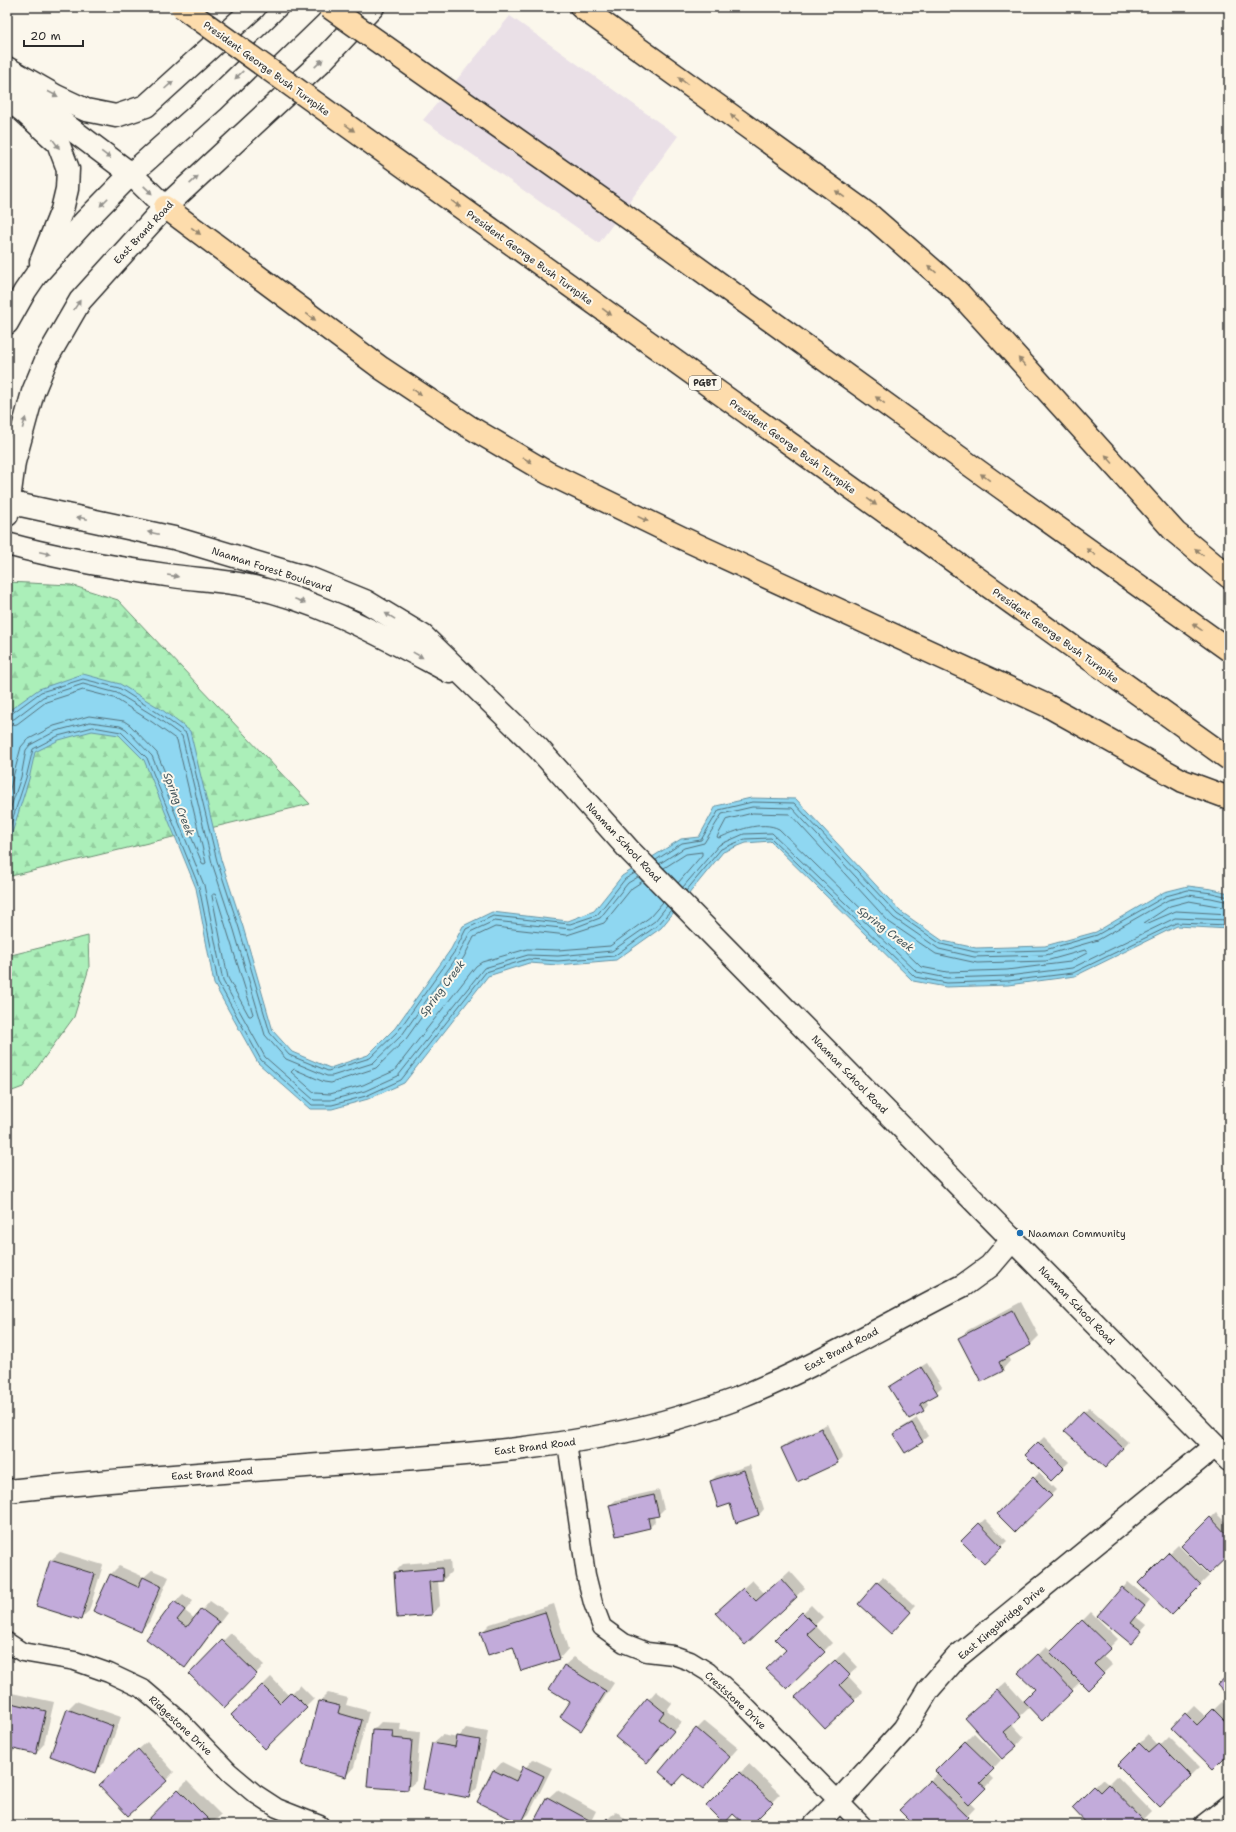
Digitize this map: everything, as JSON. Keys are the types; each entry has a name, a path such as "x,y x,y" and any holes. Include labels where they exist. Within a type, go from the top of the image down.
{"highway":[{"name":"President George Bush Turnpike","path":"182,7 1229,759"},
{"path":"329,7 658,239 992,481 1229,650"},
{"path":"581,7 872,217 958,292 1175,532 1229,578"},
{"path":"165,207 279,294 381,368 468,426 548,473 682,538 1048,706 1183,781 1229,798"}],"main road":[{"path":"7,68 56,96 86,110 116,116 146,106 255,7"},
{"path":"7,323 36,275 131,174 213,101 310,7"},
{"name":"East Brand Road","path":"8,507 14,462 33,392 47,358 80,301 165,207 322,61 373,7"},
{"path":"597,7 609,28"},
{"path":"7,81 131,174 165,207"},
{"path":"7,99 24,111 58,143 68,169 67,189 62,210 36,275"},
{"name":"Naaman Forest Boulevard","path":"8,507 174,538 312,579 365,601 423,636 474,685"},
{"path":"7,544 61,556 173,576 240,584 285,596 376,632 474,685"},
{"name":"Naaman School Road","path":"474,685 539,749 630,851 1222,1453"},
{"name":"East Brand Road","path":"7,1491 103,1480 430,1457 567,1443 613,1435 739,1398 785,1378 964,1285 990,1266 1013,1239"},
{"name":"East Kingsbridge Drive","path":"815,1825 839,1802 904,1729 928,1690 957,1657 1222,1453"}],"street":[{"name":"Creststone Drive","path":"567,1443 586,1575 593,1603 602,1627 624,1643 647,1652 673,1655 690,1661 708,1672 741,1702 862,1825"},
{"name":"Ridgestone Drive","path":"7,1642 22,1652 75,1661 109,1673 143,1690 176,1718 229,1772 254,1793 277,1808 320,1825"},
{"path":"1202,1825 1229,1804"}],"shaded area":[{"path":"510,16 678,136 599,243 423,120"}],"green space":[{"path":"7,582 71,585 118,600 310,804 7,877"},
{"path":"88,936 89,968 74,1017 23,1087 7,1093 7,956"}],"water":[{"name":"Spring Creek","path":"83,674 120,684 161,709 190,731 221,860 243,927 273,1031 292,1052 330,1068 368,1055 395,1028 451,949 463,926 492,912 568,921 594,911 622,876 681,839 699,837 716,806 751,798 796,799 900,911 943,941 976,948 1045,946 1096,932 1164,892 1188,886 1229,893 1229,929 1177,926 1075,976 1008,985 946,987 913,981 770,841 746,843 723,852 661,928 616,960 558,965 529,963 488,976 404,1083 368,1099 332,1109 310,1109 258,1063 214,984 196,888 144,760 119,735 92,731 59,740 35,752 29,779 7,849 7,712 39,689"}],"building":[{"path":"1013,1310 1031,1345 999,1362 1003,1371 981,1382 958,1338"},
{"path":"921,1367 938,1394 920,1404 924,1411 909,1419 889,1387"},
{"path":"1083,1411 1123,1448 1105,1468 1064,1431"},
{"path":"912,1423 923,1442 905,1453 893,1434"},
{"path":"821,1428 838,1463 797,1482 781,1448"},
{"path":"1038,1442 1064,1468 1051,1481 1025,1455"},
{"path":"744,1470 759,1515 736,1523 730,1504 718,1508 710,1481"},
{"path":"1033,1477 1052,1496 1015,1532 997,1514"},
{"path":"654,1495 659,1516 648,1518 650,1528 616,1536 609,1505"},
{"path":"1210,1517 1229,1537 1229,1555 1209,1574 1181,1546"},
{"path":"979,1523 1002,1547 984,1564 961,1541"},
{"path":"1169,1552 1201,1585 1171,1615 1138,1583"},
{"path":"50,1560 95,1574 81,1620 36,1606"},
{"path":"442,1568 443,1581 429,1582 432,1615 397,1618 394,1572"},
{"path":"110,1574 138,1587 143,1577 161,1586 141,1632 93,1611"},
{"path":"781,1579 797,1597 745,1645 715,1613 743,1588 756,1601"},
{"path":"877,1582 911,1612 891,1634 858,1604"},
{"path":"1122,1587 1145,1606 1131,1623 1142,1631 1131,1644 1097,1616"},
{"path":"174,1601 185,1610 177,1620 187,1627 201,1609 219,1622 185,1668 146,1639"},
{"path":"545,1612 560,1659 521,1671 513,1647 488,1655 480,1632"},
{"path":"802,1612 816,1626 807,1634 825,1652 787,1689 766,1669 786,1650 775,1639"},
{"path":"1082,1620 1111,1648 1094,1664 1104,1674 1088,1690 1050,1652"},
{"path":"222,1640 257,1674 224,1708 189,1674"},
{"path":"1038,1654 1073,1691 1042,1721 1023,1701 1035,1689 1018,1673"},
{"path":"835,1660 850,1675 840,1685 855,1701 825,1729 795,1697"},
{"path":"564,1665 606,1691 581,1731 560,1717 570,1702 549,1689"},
{"path":"1229,1674 1229,1698 1217,1685"},
{"path":"262,1685 280,1703 291,1692 307,1708 265,1749 231,1715"},
{"path":"997,1690 1021,1717 1004,1732 1017,1746 1002,1759 965,1718"},
{"path":"647,1698 664,1712 659,1719 674,1731 647,1763 615,1737"},
{"path":"319,1701 340,1706 338,1713 362,1720 346,1777 302,1765"},
{"path":"7,1702 46,1711 36,1754 9,1748 7,1756"},
{"path":"67,1709 113,1726 96,1773 50,1756"},
{"path":"1213,1709 1229,1725 1229,1753 1213,1769 1171,1728 1185,1713 1197,1725"},
{"path":"696,1728 730,1757 703,1789 684,1774 674,1785 659,1772"},
{"path":"372,1730 393,1731 392,1738 412,1740 408,1790 367,1787"},
{"path":"457,1736 480,1740 469,1798 423,1789 432,1743 455,1747"},
{"path":"965,1741 994,1769 980,1783 986,1788 969,1805 935,1771"},
{"path":"1139,1743 1149,1753 1159,1744 1191,1776 1159,1807 1117,1765"},
{"path":"138,1749 167,1781 128,1816 99,1785"},
{"path":"523,1766 544,1776 521,1824 477,1802 493,1770 516,1781"},
{"path":"740,1772 773,1803 751,1825 745,1825 733,1814 724,1824 706,1806"},
{"path":"930,1780 968,1817 960,1825 914,1825 899,1810"},
{"path":"1108,1784 1143,1820 1138,1825 1088,1825 1072,1808 1094,1786 1100,1792"},
{"path":"178,1789 213,1824 143,1825"},
{"path":"547,1797 589,1820 586,1825 532,1825"},
{"path":"607,1818 614,1825 601,1825"}],"place":[{"name":"Naaman Community","path":"1020,1233"}]}
